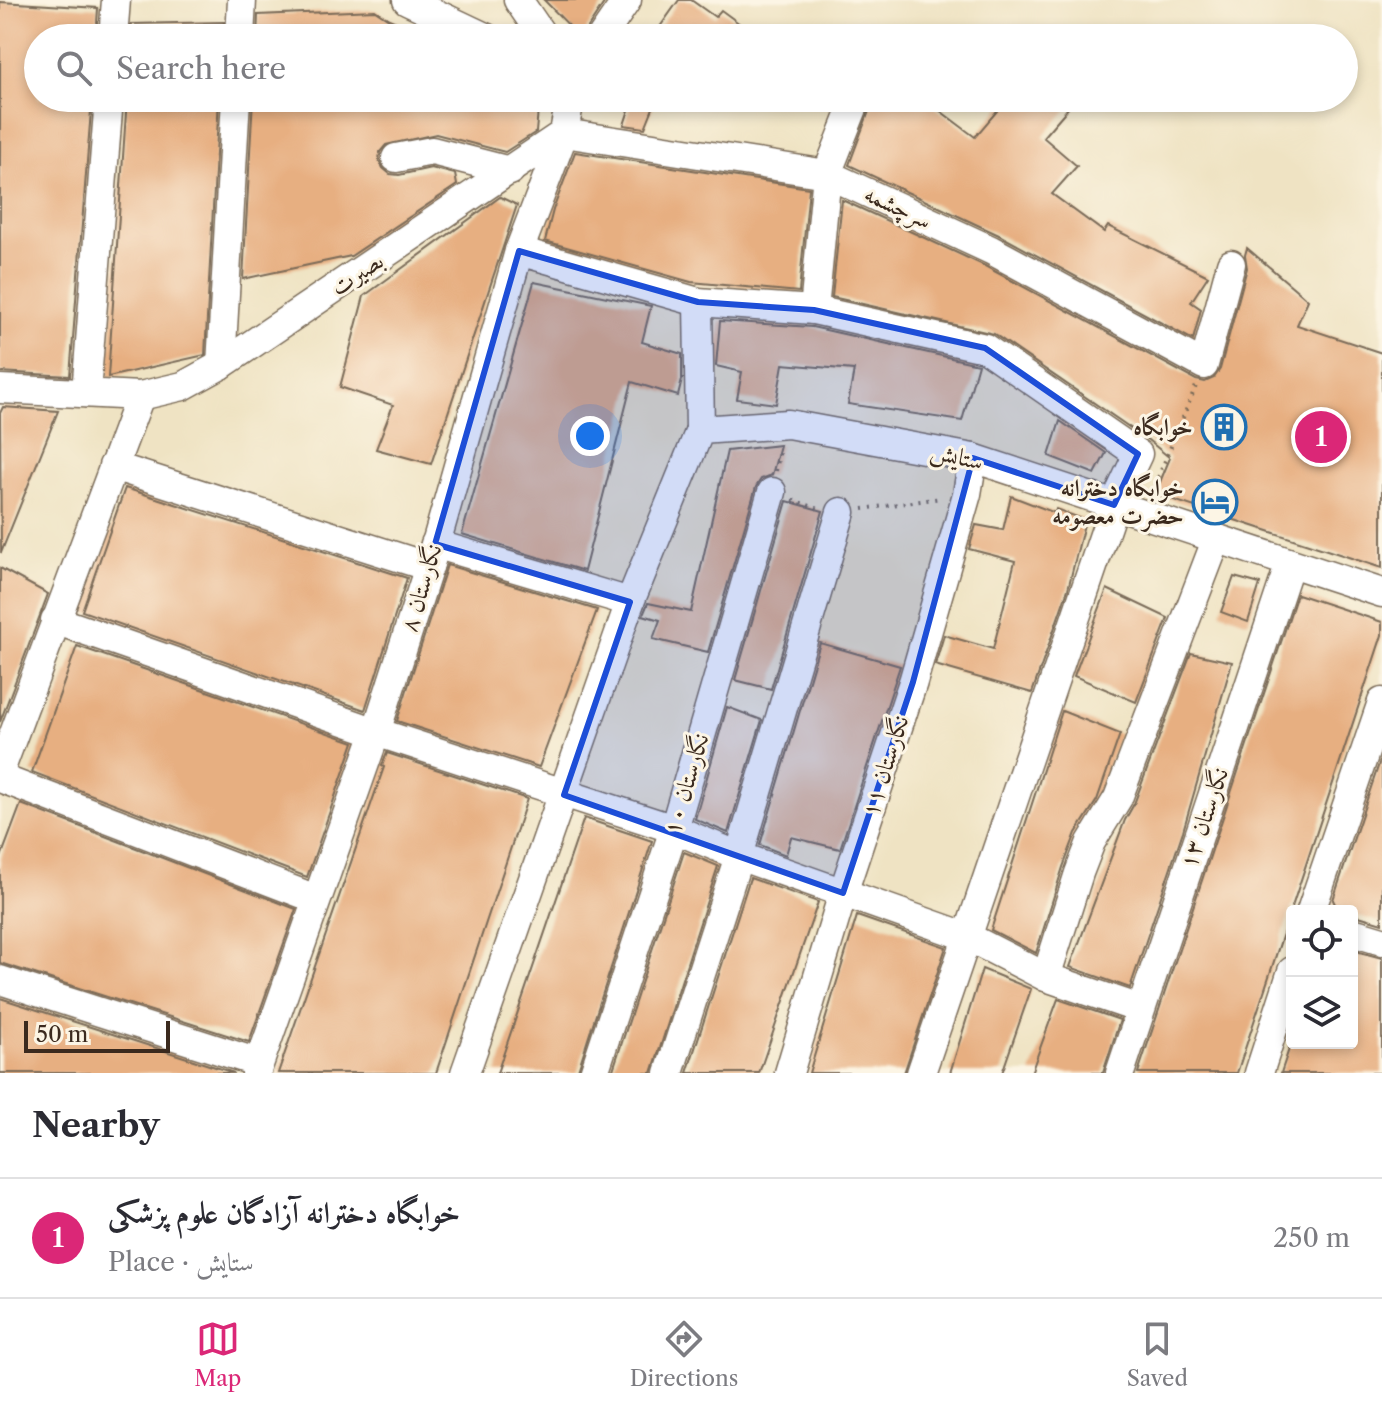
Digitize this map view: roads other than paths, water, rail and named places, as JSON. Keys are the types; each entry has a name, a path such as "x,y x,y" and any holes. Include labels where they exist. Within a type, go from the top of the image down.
{"street":[{"path":"114,24 116,0"},
{"path":"241,24 242,0"},
{"path":"407,0 458,24"},
{"path":"518,0 534,24"},
{"path":"611,24 627,0"},
{"path":"86,393 108,112"},
{"path":"221,365 235,112"},
{"name":"نگارستان ۸","path":"257,1068 376,732 432,555 519,251 564,133 568,112"},
{"path":"814,310 827,174 851,112"},
{"name":"بصیرت","path":"0,389 140,396 183,386 221,365 564,133"},
{"name":"سرچشمه","path":"564,133 827,174 991,250 1204,365 1231,264"},
{"path":"396,158 432,151 510,171"},
{"path":"519,251 698,302 814,310 985,348 1138,454 1114,505 921,1073"},
{"path":"465,1073 630,602 700,430 698,302"},
{"path":"0,771 140,396"},
{"name":"ستایش","path":"700,430 788,424 973,458 1382,593"},
{"name":"نگارستان ۱۱","path":"789,1073 843,893 917,668 967,494 973,458"},
{"path":"113,466 432,555 630,602"},
{"name":"نگارستان ۱۰","path":"594,1073 674,829 772,492"},
{"path":"669,1073 739,856 841,512"},
{"path":"1046,977 1091,842 1118,798 1217,538"},
{"name":"نگارستان ۱۳","path":"1120,1073 1290,563"},
{"path":"55,620 376,732 674,829 739,856 968,937 1046,977 1140,1009"},
{"path":"1313,905 1382,702"},
{"path":"0,778 316,899"},
{"path":"1358,934 1382,941"},
{"path":"1259,1073 1290,977"},
{"path":"0,980 257,1068"}],"place":[{"name":"خوابگاه","path":"1224,427"},
{"name":"خوابگاه دخترانه آزادگان علوم پزشکی","path":"1321,437"},
{"name":"خوابگاه دخترانه حضرت معصومه","path":"1215,502"}]}
